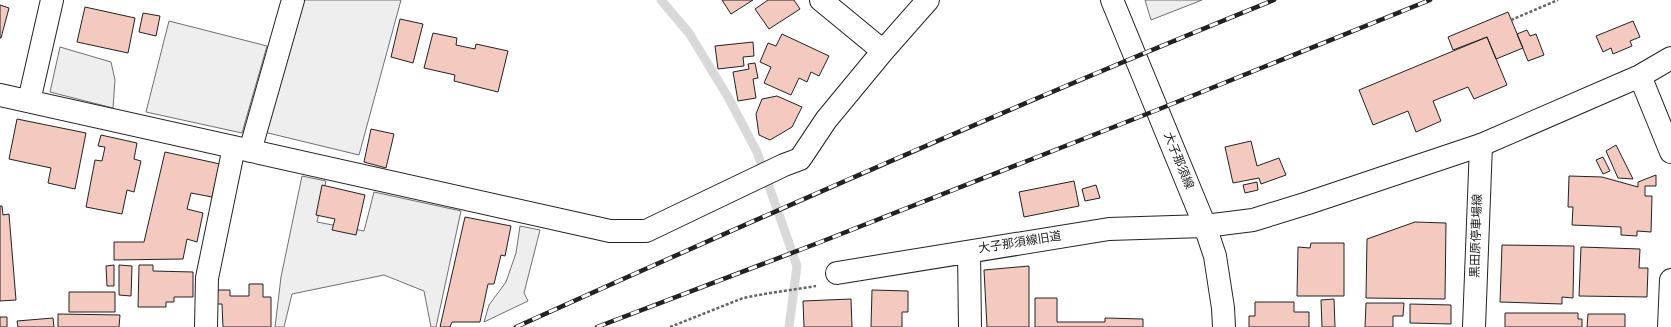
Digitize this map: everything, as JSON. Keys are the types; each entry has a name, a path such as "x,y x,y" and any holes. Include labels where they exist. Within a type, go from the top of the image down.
{"street":[{"path":"29,101 52,0"},
{"path":"206,327 207,278 242,149 293,0"},
{"path":"821,0 883,51"},
{"path":"0,95 610,231 646,231 792,162 883,51 928,0"},
{"name":"大子那須線","path":"1112,0 1205,226 1215,256 1223,308 1224,327"},
{"name":"大子那須線旧道","path":"837,273 1109,229 1205,226 1253,220 1481,145 1640,76 1671,58"},
{"path":"1640,76 1671,152"},
{"name":"黒田原停車場線","path":"1474,327 1481,145"},
{"path":"968,252 970,327"},
{"path":"1670,327 1671,280"}],"path":[{"path":"1511,20 1558,0"},
{"path":"670,327 743,298 827,284 837,273"}],"shaded area":[{"path":"303,0 401,0 359,155 264,132"},
{"path":"1145,0 1202,0 1151,20"},
{"path":"169,21 267,46 242,133 146,112"},
{"path":"60,47 111,62 115,80 113,108 50,92"},
{"path":"302,176 326,181 317,222 364,231 374,192 461,211 436,327 431,327 424,291 384,275 292,294 284,327 275,327 281,277"},
{"path":"520,226 540,230 524,293 528,301 484,322 489,305 506,282 516,253"}],"building":[{"path":"722,0 753,0 731,14"},
{"path":"768,0 794,0 800,9 769,29 755,9"},
{"path":"0,5 9,8 1,38 0,38"},
{"path":"85,7 135,18 128,53 77,42"},
{"path":"1508,12 1523,48 1496,59 1487,37 1453,50 1448,37"},
{"path":"143,13 160,16 156,36 139,32"},
{"path":"400,19 423,24 413,63 391,57"},
{"path":"1633,21 1640,37 1630,41 1632,46 1613,54 1611,48 1603,52 1596,36"},
{"path":"1527,30 1530,36 1536,34 1544,55 1528,61 1517,34"},
{"path":"433,33 457,38 456,45 475,49 476,44 508,51 498,92 454,81 455,75 424,68"},
{"path":"782,34 829,56 819,76 811,72 807,82 799,78 791,95 764,83 771,67 760,62 768,43 776,46"},
{"path":"1487,37 1507,85 1474,99 1468,87 1433,101 1441,121 1416,132 1408,111 1373,125 1359,90"},
{"path":"753,42 754,56 743,57 744,66 718,69 715,46"},
{"path":"755,63 758,78 753,79 756,98 738,101 733,72 749,69 748,64"},
{"path":"777,96 802,107 792,127 770,140 759,135 756,114 762,99"},
{"path":"17,119 86,133 75,189 48,183 51,168 9,159"},
{"path":"371,129 394,134 386,168 364,162"},
{"path":"101,135 137,143 134,159 141,161 134,192 127,190 122,214 86,207 95,160 102,161 105,147 98,146"},
{"path":"1251,141 1257,166 1279,158 1286,175 1261,184 1259,178 1233,183 1225,147"},
{"path":"1616,145 1633,179 1618,178 1606,151"},
{"path":"165,152 220,164 212,197 191,193 187,209 203,213 197,242 187,239 183,259 114,260 114,242 144,242"},
{"path":"1603,157 1610,171 1603,174 1596,160"},
{"path":"1656,175 1656,186 1645,186 1645,196 1652,196 1651,232 1637,231 1637,236 1621,235 1621,227 1572,225 1573,207 1568,207 1569,176 1602,177 1638,187 1638,182"},
{"path":"1074,181 1079,206 1024,217 1019,192"},
{"path":"1257,182 1258,190 1245,193 1243,185"},
{"path":"322,185 365,195 356,235 332,230 335,219 316,215"},
{"path":"1096,185 1100,198 1085,201 1082,189"},
{"path":"0,206 2,206 3,215 9,214 16,300 0,301"},
{"path":"465,217 511,226 505,256 501,255 494,284 488,284 480,322 452,322 450,327 440,327"},
{"path":"1415,222 1446,223 1445,299 1366,298 1367,239"},
{"path":"1311,243 1344,243 1344,296 1297,296 1298,247 1310,248"},
{"path":"1502,245 1574,246 1573,298 1562,297 1562,304 1500,302"},
{"path":"1581,247 1640,249 1639,268 1648,268 1647,297 1579,296"},
{"path":"114,265 114,286 107,286 106,266"},
{"path":"119,265 132,266 131,296 119,295"},
{"path":"139,265 153,265 153,271 193,272 193,297 174,297 174,302 166,302 166,307 138,307"},
{"path":"1029,266 1029,327 987,327 984,270"},
{"path":"249,284 263,284 263,297 271,297 271,327 223,327 222,304 217,304 217,290 230,290 230,296 249,296"},
{"path":"872,290 908,291 908,312 902,312 902,327 871,327"},
{"path":"69,292 115,292 115,312 69,312"},
{"path":"1035,298 1057,298 1057,322 1105,322 1105,318 1143,319 1143,327 1035,327"},
{"path":"851,299 852,327 804,327 803,301"},
{"path":"1334,299 1335,327 1322,327 1321,300"},
{"path":"1255,302 1294,302 1294,312 1309,312 1309,327 1249,327 1249,316 1255,316"},
{"path":"1366,303 1404,303 1403,316 1393,316 1393,327 1365,327"},
{"path":"1410,304 1451,305 1451,324 1410,323"},
{"path":"1505,313 1578,313 1578,319 1582,319 1582,327 1505,327"},
{"path":"58,314 120,315 119,327 58,327"},
{"path":"1588,314 1625,314 1625,327 1587,327"},
{"path":"0,317 7,317 7,327 0,327"},
{"path":"53,318 54,327 18,327 17,321"}],"waterway":[{"path":"661,0 689,33 728,97 757,152 797,266 789,327"}],"railway":[{"path":"516,327 894,160 1083,79 1274,0"},
{"path":"597,327 818,243 1157,110 1430,0"}]}
